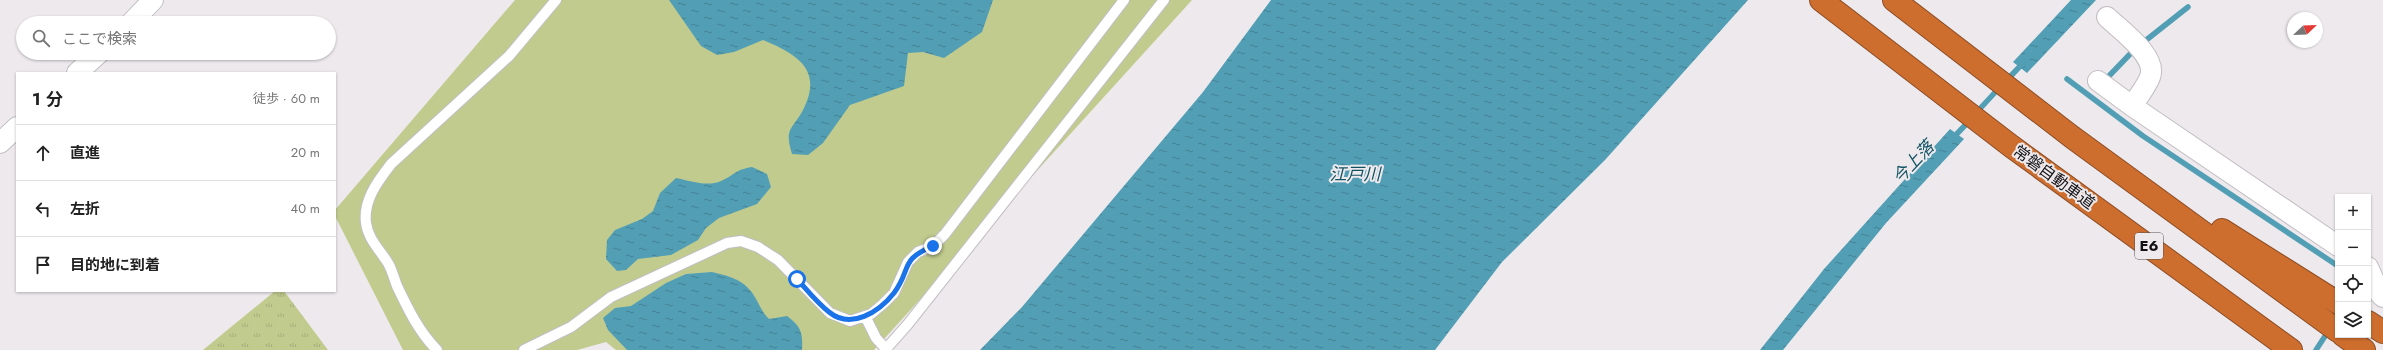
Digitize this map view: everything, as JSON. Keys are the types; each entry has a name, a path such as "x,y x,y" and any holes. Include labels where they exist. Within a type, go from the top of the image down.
{"highway":[{"name":"常磐自動車道","path":"1821,0 2017,150 2289,349"},
{"path":"1894,0 2072,137 2335,329"},
{"path":"2072,137 2335,300"},
{"path":"2371,324 2383,332"},
{"path":"2347,338 2364,350"}],"street":[{"path":"138,16 153,0"},
{"path":"2107,17 2144,52 2150,66 2150,76 2132,106"},
{"path":"78,72 91,60"},
{"path":"2098,81 2132,106 2335,244"},
{"path":"0,143 16,128"},
{"path":"2371,274 2380,294 2383,297"}],"lane":[{"path":"437,350 424,337 409,310 388,264 372,241 366,224 367,204 376,183 391,164 509,56 556,0"},
{"path":"524,350 571,327 621,292 726,243 741,241 758,247 778,260 830,313 850,321 871,314 894,293 908,262 918,252 933,246 945,234 1124,0"},
{"path":"865,316 876,338 885,349 928,299 1164,0"}],"green space":[{"path":"515,0 1192,0 874,350 616,350 606,342 577,350 403,350 336,218 336,209"},
{"path":"274,292 285,292 328,350 203,350"}],"water":[{"path":"669,0 993,0 982,32 944,58 923,52 908,53 904,86 850,105 823,143 808,155 792,154 789,139 790,130 803,110 809,96 810,84 808,74 796,57 763,40 734,52 717,55 701,46"},
{"name":"江戸川","path":"1271,0 1748,0 1605,160 1502,262 1435,350 980,350 1022,307 1203,92"},
{"path":"2071,0 2096,0 2027,73 2013,62"},
{"path":"1950,129 1964,139 1886,223 1783,350 1760,350 1824,269"},
{"path":"752,167 767,174 771,187 757,204 719,218 706,228 698,240 671,255 638,259 626,270 617,271 606,259 607,240 615,230 642,219 653,211 660,193 676,178 699,183 716,183 735,173"},
{"path":"712,272 735,279 745,285 753,294 769,319 787,316 792,320 800,330 802,350 627,350 608,330 603,318 615,308 631,306 666,283 686,274"}],"waterway":[{"path":"2145,41 2188,7"},
{"path":"2109,76 2132,52"},
{"name":"今上落","path":"2006,81 2024,62"},
{"path":"2067,79 2143,136 2335,264"},
{"name":"今上落","path":"1976,113 2000,87"},
{"name":"今上落","path":"1952,139 1971,119"},
{"path":"2316,350 2329,330"}],"route":[{"path":"797,279 830,313 850,321 871,314 883,304 894,293 908,262 918,252 933,246"}]}
